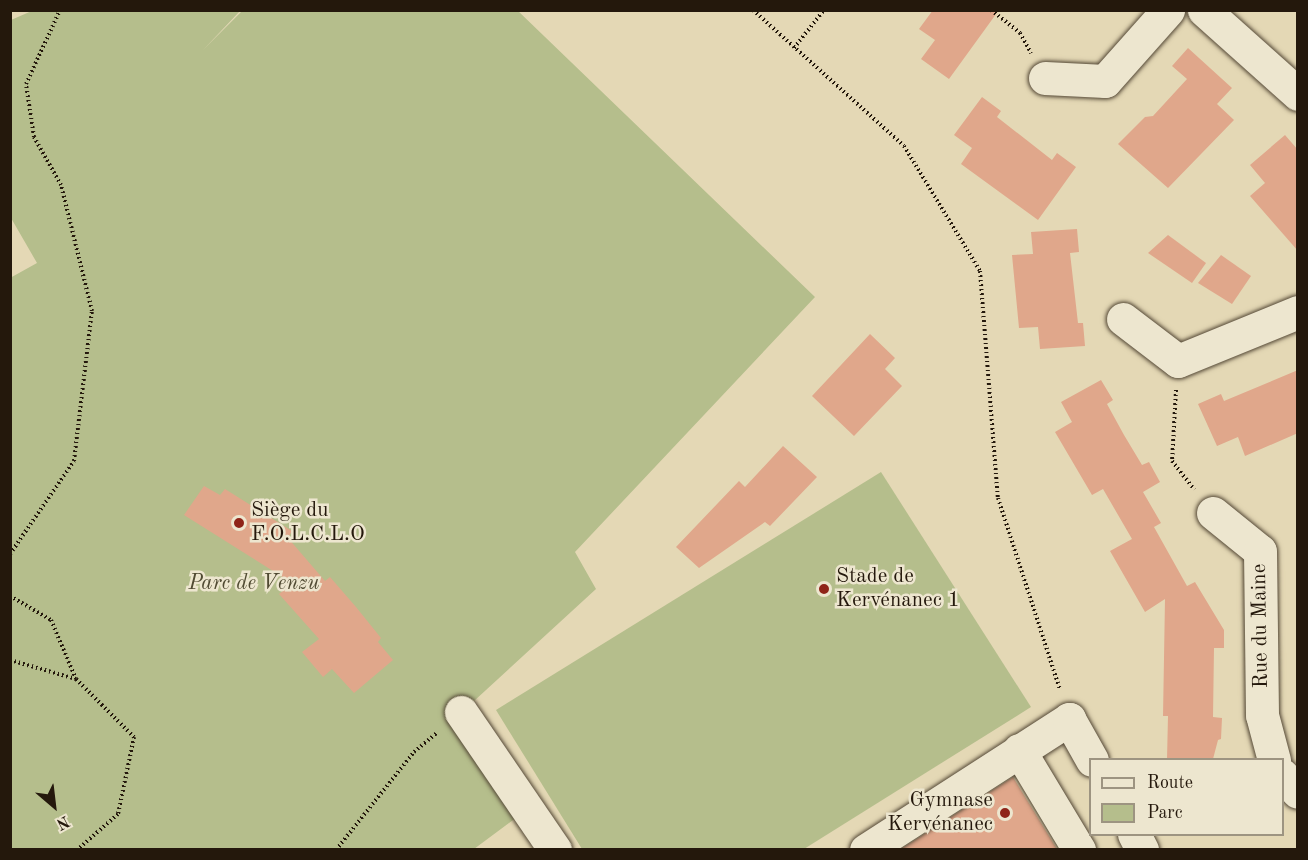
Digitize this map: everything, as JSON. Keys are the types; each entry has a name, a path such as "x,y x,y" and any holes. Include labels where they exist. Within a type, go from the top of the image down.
{"street":[{"path":"1045,78 1105,81 1168,10"},
{"path":"1204,10 1298,94"},
{"path":"1123,319 1178,361 1298,312"},
{"name":"Rue du Maine","path":"1213,513 1260,551 1262,715 1274,758"},
{"path":"461,712 555,849"},
{"path":"866,849 1069,719 1091,758"},
{"path":"1019,750 1079,849"},
{"path":"1284,777 1298,792"}],"path":[{"path":"10,554 74,461 92,311 61,185 34,137 26,84 60,10"},
{"path":"753,10 904,146 980,271 998,498 1069,719"},
{"path":"794,48 824,10"},
{"path":"992,10 1020,33 1045,78"},
{"path":"1178,361 1172,461 1213,513"},
{"path":"10,596 51,620 76,679 134,737 118,814 77,849"},
{"path":"10,660 76,679"},
{"path":"336,849 414,752 461,712"}],"green space":[{"name":"Parc de Venzu","path":"34,10 240,11 203,50 242,11 517,10 815,297 575,552 596,589 462,712 528,809 474,849 11,850 10,278 37,263 11,218 11,20"},
{"name":"Stade de Kervénanec 1","path":"881,472 1031,707 804,849 582,849 496,710"}],"building":[{"path":"933,10 999,10 949,79 921,59 935,40 919,29"},
{"path":"1188,48 1232,88 1217,104 1234,120 1168,188 1118,144 1145,117 1153,116 1187,79 1172,66"},
{"path":"982,97 1001,111 997,117 1052,160 1057,153 1076,167 1038,220 961,164 972,148 954,135"},
{"path":"1285,135 1298,150 1298,251 1250,196 1265,183 1250,165"},
{"path":"1077,229 1079,252 1070,253 1078,323 1083,323 1085,346 1040,349 1038,327 1019,328 1012,255 1033,254 1031,232"},
{"path":"1168,235 1206,263 1192,283 1148,253"},
{"path":"1221,255 1251,276 1232,304 1198,283"},
{"path":"870,334 895,358 885,369 902,386 854,436 812,396"},
{"path":"1298,370 1298,433 1245,456 1238,437 1217,446 1198,404 1221,394 1224,401"},
{"path":"1101,380 1113,400 1107,404 1124,435 1142,465 1149,462 1160,482 1143,492 1161,523 1154,527 1187,586 1195,582 1224,630 1224,648 1214,648 1213,717 1222,718 1221,739 1218,740 1213,758 1167,758 1168,716 1163,716 1165,599 1145,612 1110,551 1132,539 1103,489 1092,495 1055,432 1072,422 1061,402"},
{"path":"783,446 817,477 770,526 765,522 699,568 676,547 739,481 745,487"},
{"path":"204,486 220,495 225,489 292,531 288,538 325,581 330,577 356,607 381,638 378,642 393,660 354,693 332,669 323,677 302,652 319,639 279,594 292,583 184,515"},
{"name":"Gymnase Kervénanec","path":"1013,777 1057,849 901,849"}],"place":[{"name":"Siège du F.O.L.C.L.O","path":"239,523"},
{"name":"Stade de Kervénanec 1","path":"824,589"},
{"name":"Gymnase Kervénanec","path":"1005,813"}]}
